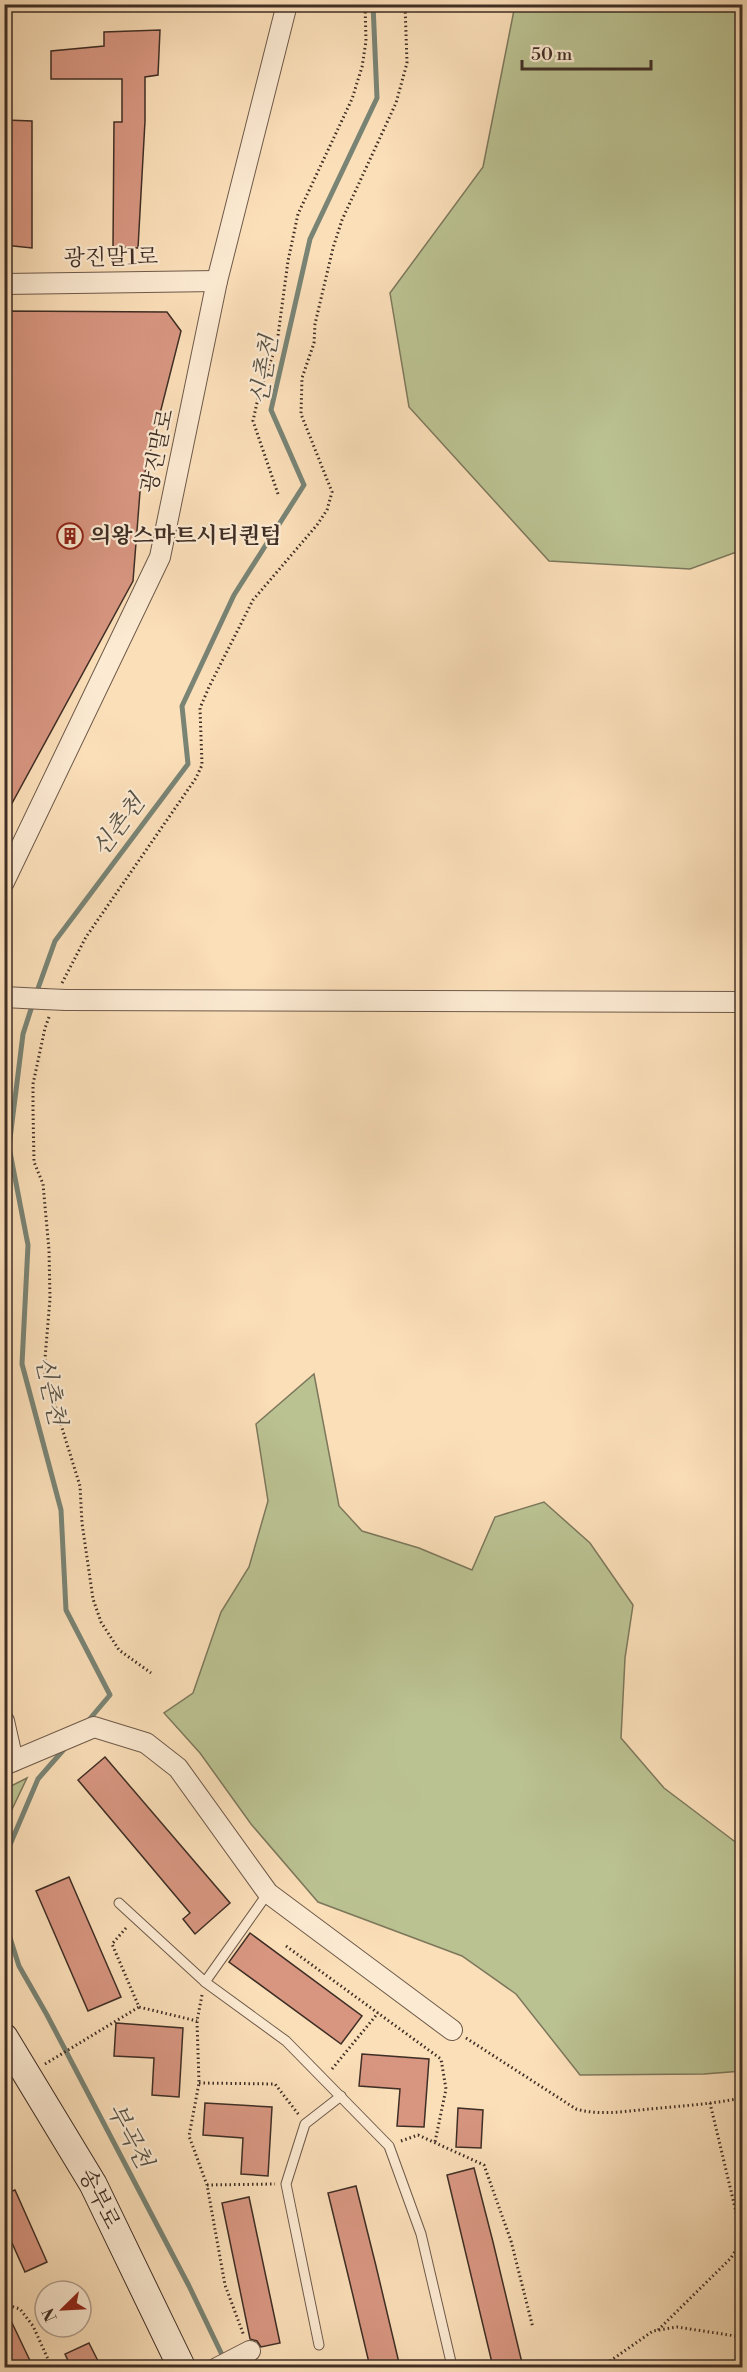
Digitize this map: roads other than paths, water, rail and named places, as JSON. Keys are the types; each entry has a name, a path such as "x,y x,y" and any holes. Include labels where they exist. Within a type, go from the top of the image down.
{"street":[{"name":"광진말로","path":"4,882 160,557 217,281 287,4"},
{"name":"광진말1로","path":"4,284 217,281"},
{"path":"14,998 742,1002"},
{"path":"4,1721 9,1763 94,1727 146,1743 178,1768 268,1893 452,2030"},
{"name":"송부로","path":"4,2037 93,2184 182,2367"},
{"path":"217,2367 250,2351"}],"lane":[{"path":"205,1982 268,1893"},
{"path":"119,1903 205,1982 286,2042 389,2146 421,2234 451,2362"},
{"path":"319,2345 286,2184 305,2124 341,2096"}],"waterway":[{"name":"신촌천","path":"36,994 55,941 188,764 182,706 234,595 304,485 271,410 310,239 377,98 373,4"},
{"name":"신촌천","path":"33,1003 23,1034 9,1147 28,1245 22,1364 61,1510 66,1610 110,1695 88,1721"},
{"name":"부곡천","path":"4,1871 9,1847 38,1779 66,1747"},
{"name":"부곡천","path":"4,1919 19,1966 189,2286 225,2361"}],"place":[{"name":"의왕스마트시티퀀텀","path":"70,536"}]}
